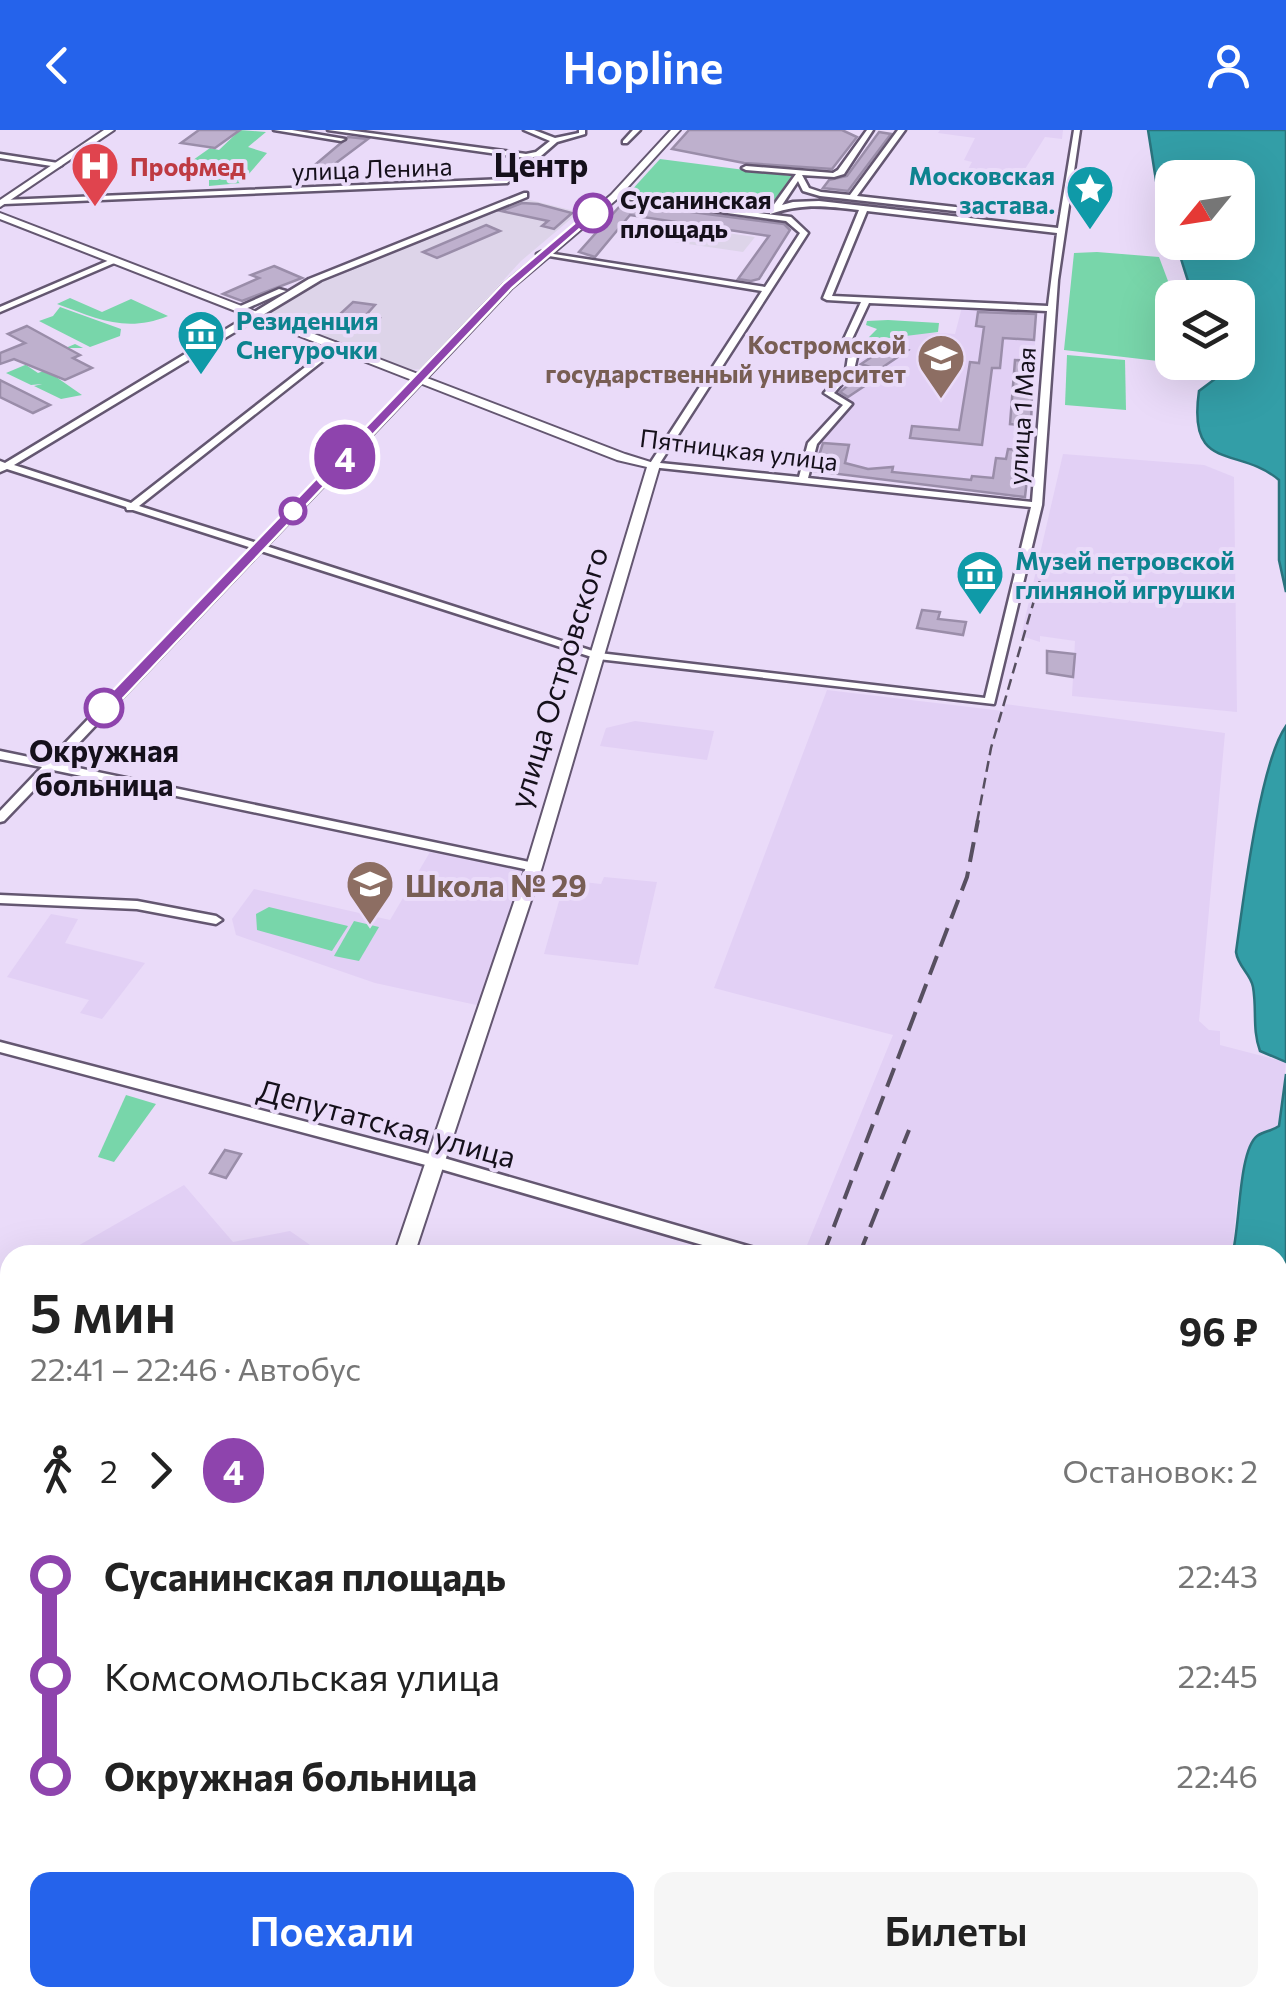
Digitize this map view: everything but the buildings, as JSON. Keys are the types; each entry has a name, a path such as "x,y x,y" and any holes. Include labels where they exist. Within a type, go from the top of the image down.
{"main road":[{"path":"1,203 110,130"},
{"path":"419,380 541,254 614,197 676,130"},
{"name":"Пятницкая улица","path":"0,216 620,457 654,464"},
{"name":"улица Островского","path":"407,1245 534,867 654,464"}],"street":[{"path":"240,308 524,195 507,182 525,164 349,136 277,130"},
{"path":"304,130 532,156 555,140 582,132"},
{"path":"331,130 349,136"},
{"path":"527,130 555,140"},
{"path":"625,142 637,130"},
{"path":"746,168 834,175 841,172 870,130"},
{"path":"902,130 857,203 827,298 1052,309"},
{"name":"улица 1 Мая","path":"598,656 990,702 1014,618 1036,505 1061,226 1077,130"},
{"path":"0,156 58,165"},
{"path":"799,175 812,192 857,203"},
{"path":"772,214 799,175"},
{"name":"улица Ленина","path":"1,203 507,182"},
{"path":"614,197 772,214 802,202 857,203 1061,226"},
{"name":"улица Островского","path":"654,464 804,233 798,224 772,214"},
{"path":"541,254 766,288"},
{"path":"0,310 115,261"},
{"path":"1,466 318,279"},
{"path":"803,480 813,443 848,404 828,393 851,373 855,362 848,339 866,300"},
{"path":"130,508 336,346"},
{"path":"0,818 419,380"},
{"name":"Пятницкая улица","path":"654,464 1036,505"},
{"path":"1,466 598,656"},
{"path":"0,755 534,867"},
{"path":"0,899 120,903 216,920"},
{"name":"Депутатская улица","path":"0,1046 436,1162 723,1245"}],"shaded area":[{"path":"240,130 266,132 248,147 267,153 241,183 209,186 209,180 193,173 205,163 193,160 210,148 219,150"},
{"path":"1063,130 1062,139 1045,137 1017,182 987,185 960,183 972,162 964,160 975,138 938,133"},
{"path":"1148,130 1286,130 1286,592 1279,560 1279,480 1208,446 1197,417 1199,391 1214,380 1255,380 1255,280 1188,280 1181,260 1255,260 1255,160 1155,160 1155,174"},
{"path":"660,159 792,176 766,212 629,193"},
{"path":"526,199 579,212 521,261 421,369 409,370 268,315 315,284"},
{"path":"645,221 755,237 743,252 633,236"},
{"path":"1074,253 1160,260 1168,280 1155,280 1155,361 1064,350"},
{"path":"70,298 102,312 131,299 168,316 139,323 112,322 57,304"},
{"path":"60,307 121,329 120,336 90,347 39,321 53,316"},
{"name":"Костромской государственный университет","path":"962,307 1037,311 1025,497 812,471 819,442 853,403 830,394 866,369 857,363 885,346 878,343 922,332 955,334"},
{"path":"867,321 939,323 938,332 865,341 877,329 866,325"},
{"path":"75,344 83,348 67,348 26,365 38,373 46,370 82,395 61,399 34,386 42,384 31,385 6,373"},
{"path":"1067,355 1125,360 1126,410 1065,405"},
{"path":"1063,454 1204,465 1234,477 1237,712 1072,696 1075,641 1040,636 1040,642 1021,636"},
{"path":"827,690 1003,711 1005,704 1225,733 1199,1021 1209,1030 1220,1031 1220,1045 1286,1062 1279,1126 1251,1145 1237,1199 1233,1245 807,1245 893,1035 714,988"},
{"path":"635,721 714,731 707,760 600,746 606,728"},
{"path":"1286,726 1286,1062 1260,1051 1253,987 1236,952 1261,800 1268,769"},
{"name":"Школа № 29","path":"430,852 525,871 481,1006 375,983 236,935 232,919 254,889 390,920"},
{"path":"604,877 657,882 638,965 544,954 565,880 601,884"},
{"path":"269,907 348,926 332,951 257,930 256,914"},
{"path":"51,914 78,919 65,943 145,963 102,1019 80,1013 89,1000 7,977"},
{"path":"354,921 379,927 359,961 334,956"},
{"path":"1286,1074 1286,1245 1235,1245 1240,1192 1251,1144 1257,1136 1279,1126"},
{"path":"126,1095 156,1104 114,1162 98,1157"},
{"path":"184,1185 233,1242 290,1231 310,1245 79,1245"}],"railway":[{"path":"977,822 991,748 1040,580"},
{"path":"827,1245 967,877 978,820"},
{"path":"863,1245 909,1130"}],"bus line":[{"name":"4","path":"104,708 262,548 508,286 593,213"}],"place":[{"name":"Профмед","path":"95,208"},
{"name":"Сусанинская площадь","path":"593,213"},
{"name":"Московская застава.","path":"1090,232"},
{"name":"Резиденция Снегурочки","path":"201,376"},
{"name":"Костромской государственный университет","path":"941,400"},
{"name":"Музей петровской глиняной игрушки","path":"980,616"},
{"name":"Окружная больница","path":"104,708"},
{"name":"Школа № 29","path":"370,926"}],"district":[{"name":"Центр","path":"541,164"}]}
